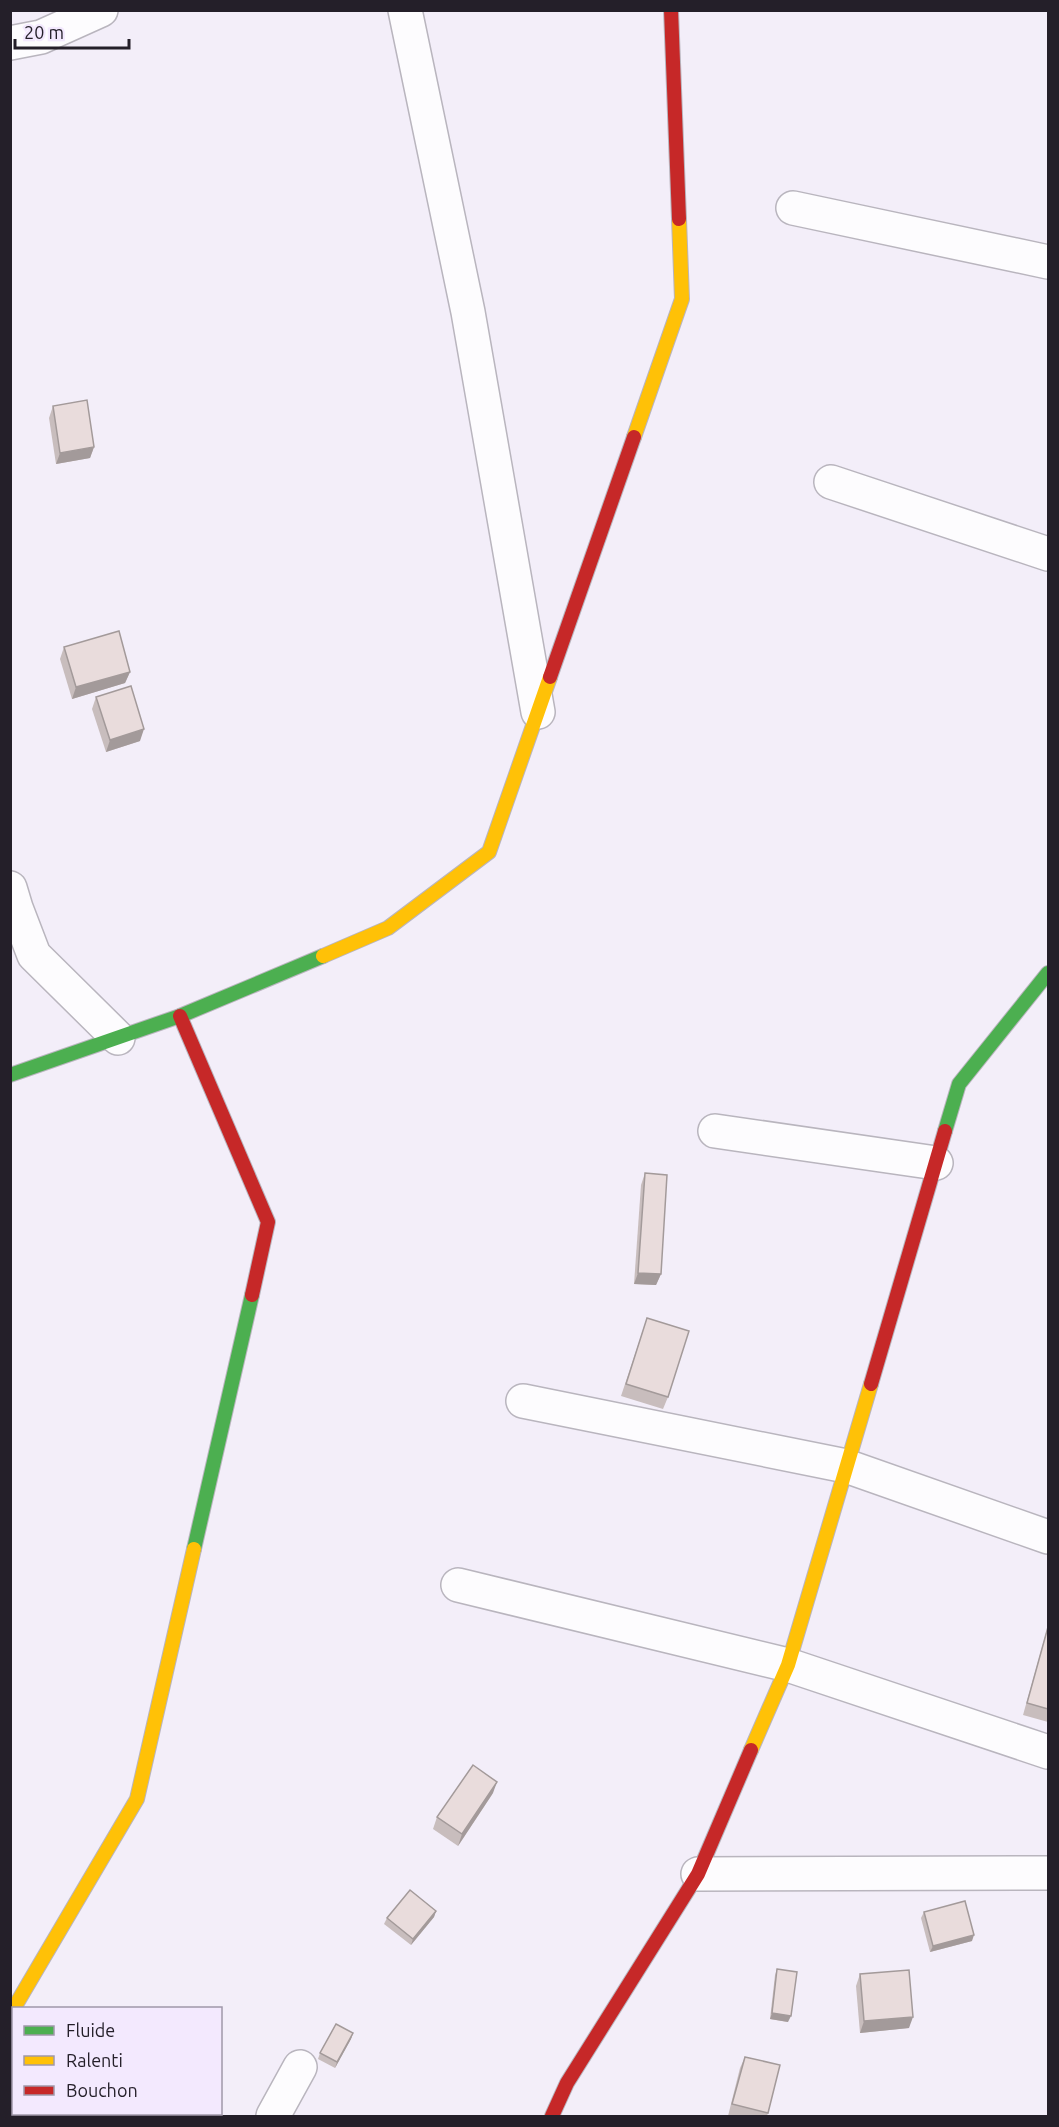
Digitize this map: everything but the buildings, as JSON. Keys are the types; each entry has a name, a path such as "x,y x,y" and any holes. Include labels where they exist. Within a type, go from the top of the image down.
{"street":[{"path":"10,43 41,37 101,10"},
{"path":"405,10 468,312 538,712"},
{"path":"10,1075 180,1016 388,928 489,852 682,299 671,10"},
{"path":"793,208 1048,262"},
{"path":"831,482 1048,554"},
{"path":"10,888 34,955 118,1038"},
{"path":"552,2116 567,2083 698,1874 788,1665 959,1084 1048,973"},
{"path":"15,2007 137,1799 268,1222 180,1016"},
{"path":"715,1131 936,1163"},
{"path":"523,1401 846,1466 1048,1537"},
{"path":"458,1585 788,1665 1048,1752"},
{"path":"698,1874 1048,1873"},
{"path":"273,2116 300,2067"}],"traffic: fast":[{"path":"10,1075 180,1016 323,956"},
{"path":"945,1131 959,1084 1048,973"},
{"path":"194,1549 252,1295"}],"traffic: slow":[{"path":"634,437 682,299 679,219"},
{"path":"323,956 388,928 489,852 550,677"},
{"path":"751,1750 788,1665 871,1384"},
{"path":"15,2007 137,1799 194,1549"}],"traffic: jam":[{"path":"671,10 679,219"},
{"path":"550,677 634,437"},
{"path":"180,1016 268,1222 252,1295"},
{"path":"871,1384 945,1131"},
{"path":"552,2116 567,2083 698,1874 751,1750"}]}
